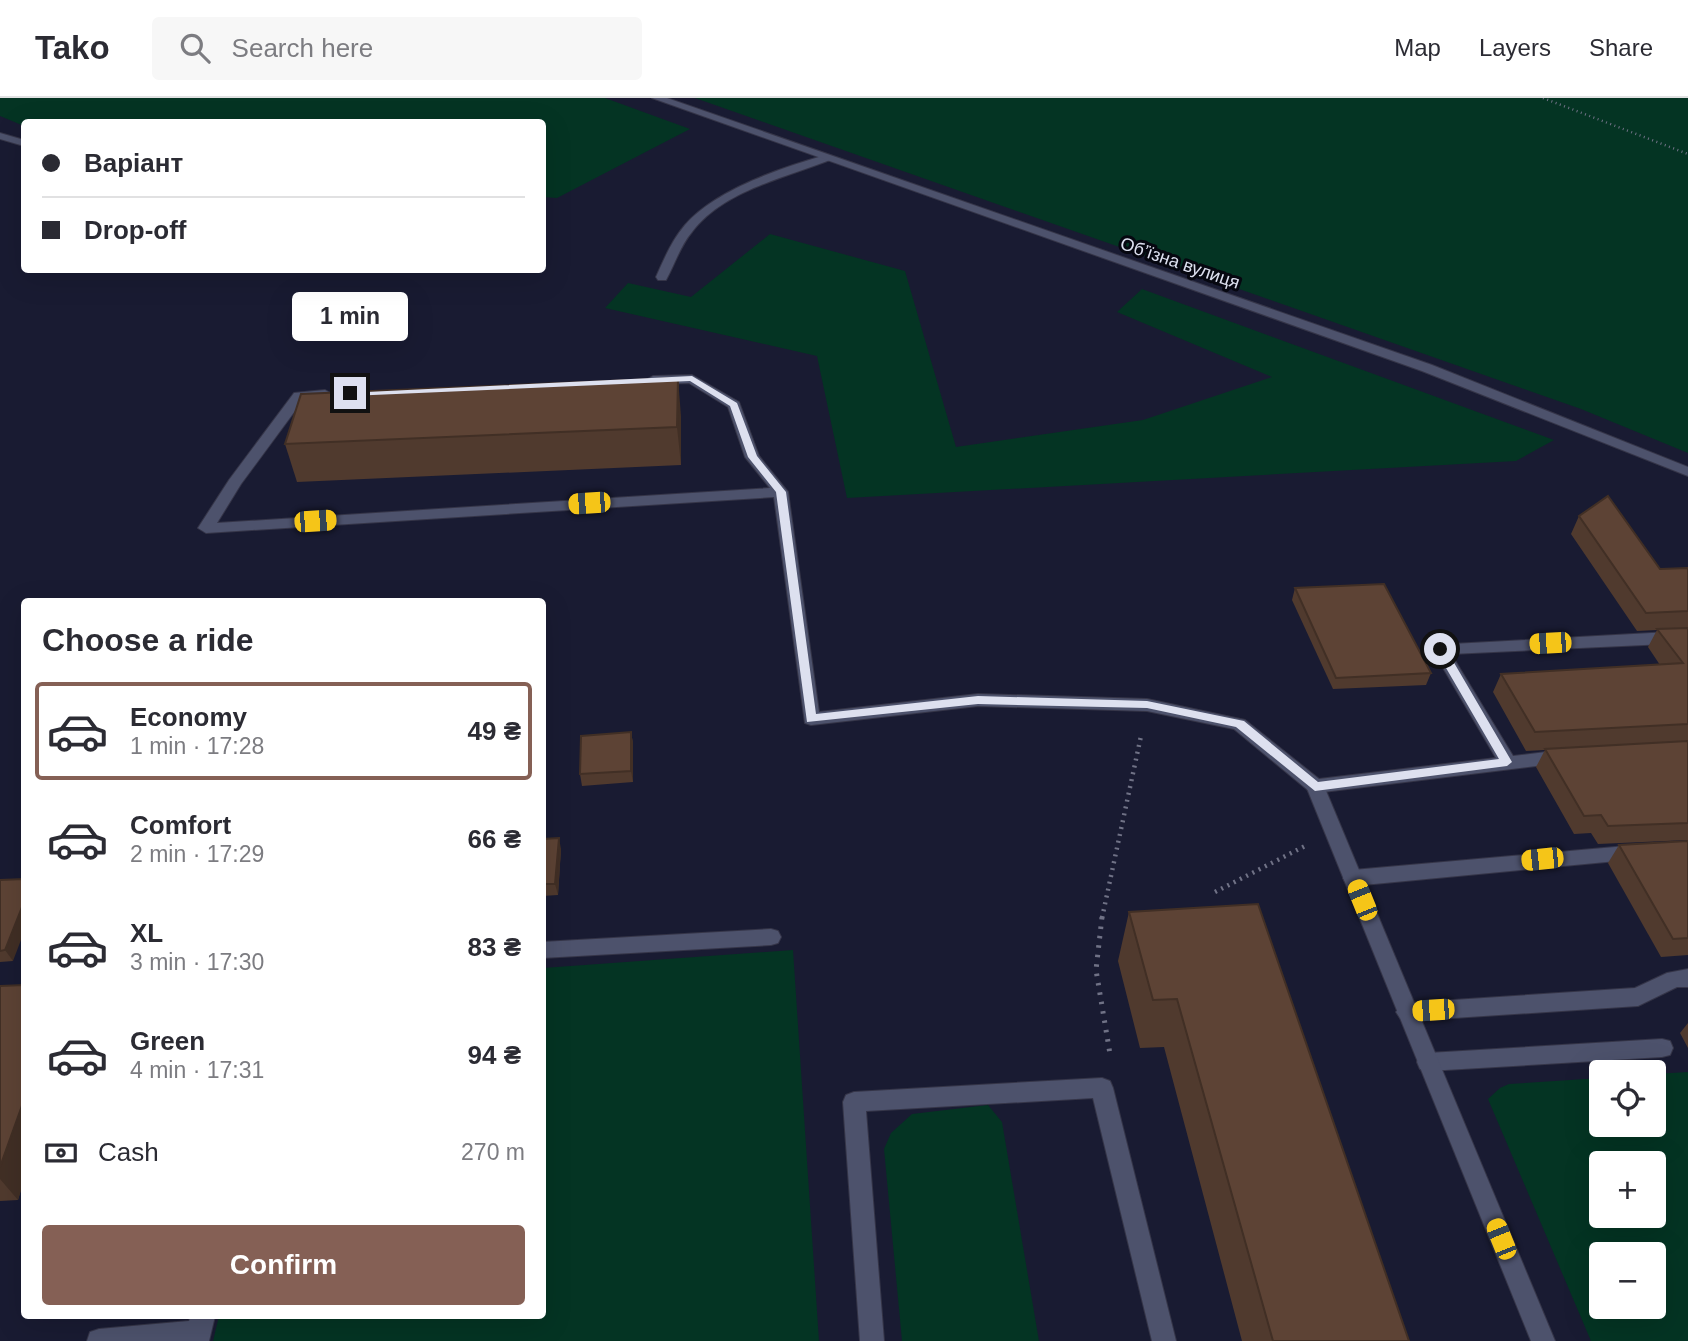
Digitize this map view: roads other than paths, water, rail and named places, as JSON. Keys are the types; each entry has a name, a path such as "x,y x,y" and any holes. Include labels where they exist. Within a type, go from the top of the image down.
{"main road":[{"name":"Об’їзна вулиця","path":"657,98 1427,368 1688,472"},
{"path":"0,136 21,142"},
{"path":"662,277 676,247 694,222 726,199 826,158"},
{"path":"638,381 692,379 734,405 752,457 781,492 811,719 978,700 1147,705 1240,724 1315,786 1543,1341"},
{"path":"340,394 299,396 205,528 781,492"},
{"path":"1507,762 1440,649 1688,637"},
{"path":"1315,786 1585,755"},
{"path":"1353,878 1662,850"},
{"path":"546,950 771,937"},
{"path":"1407,1012 1638,997 1674,979 1688,978"},
{"path":"1429,1062 1662,1048"},
{"path":"872,1341 854,1102 1102,1088 1164,1341"},
{"path":"99,1341 200,1330"}]}
